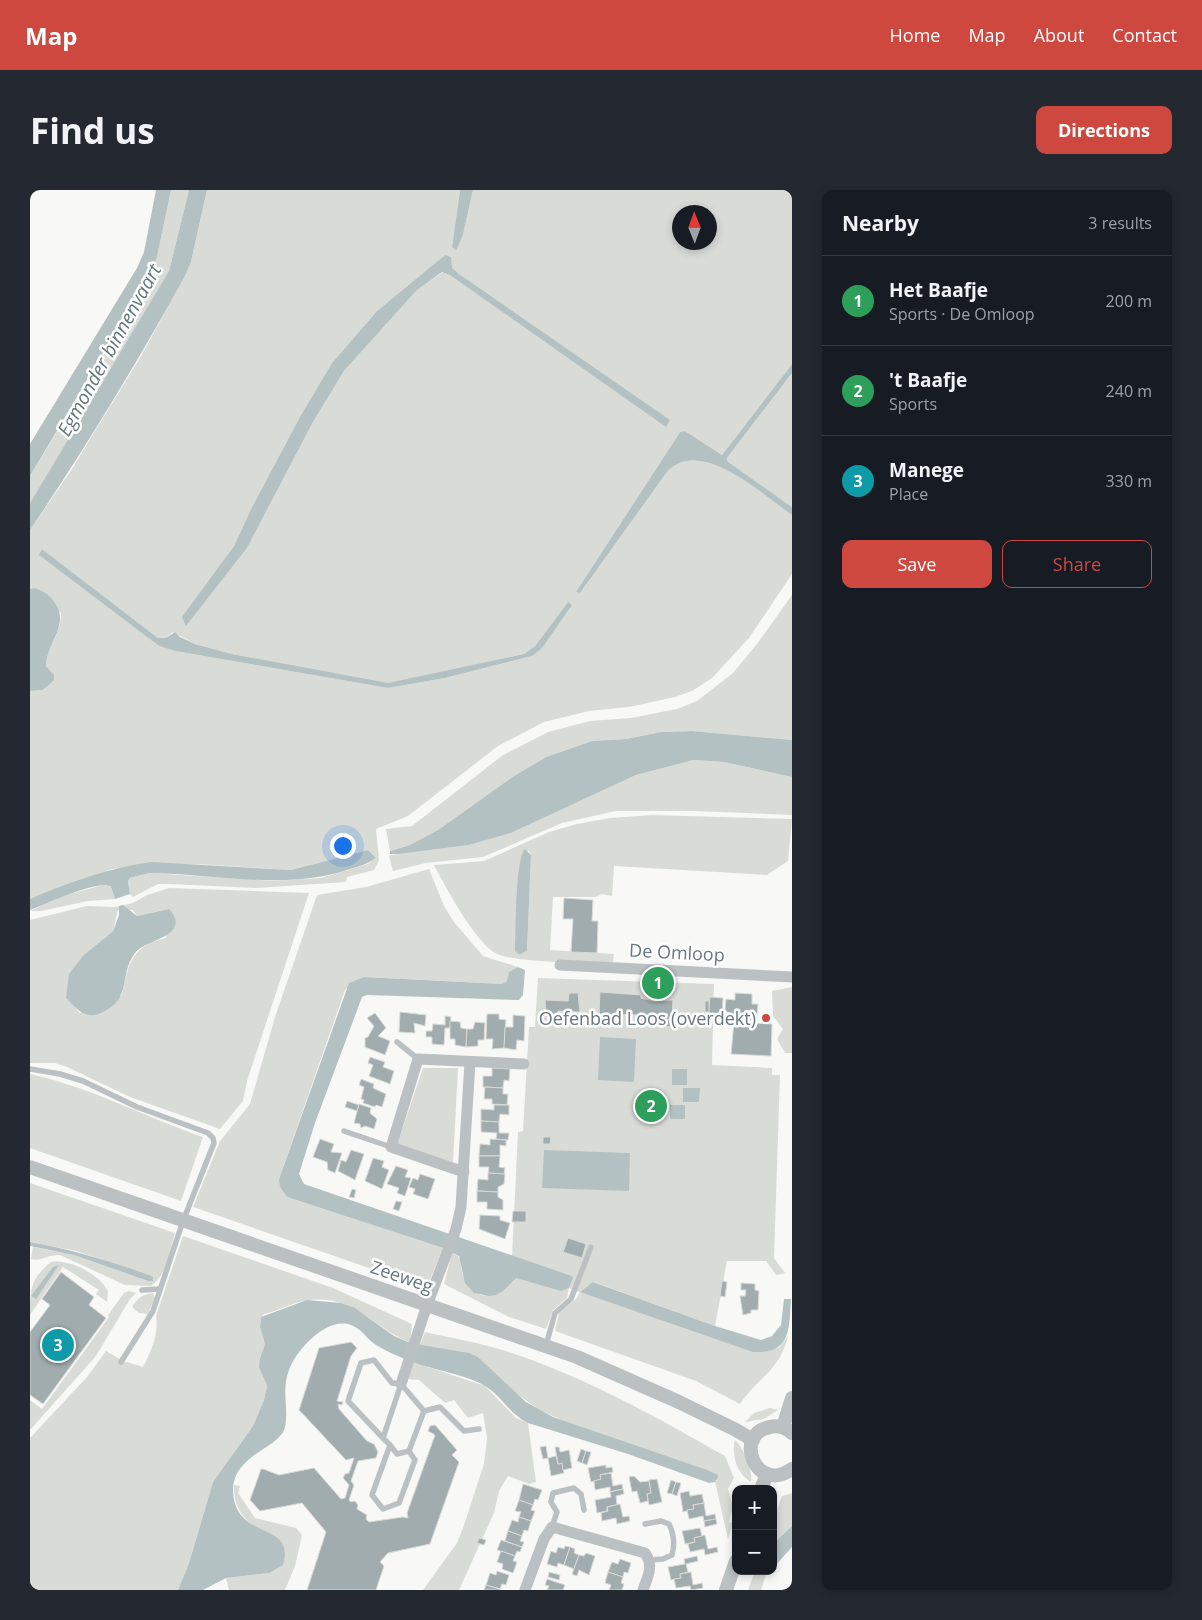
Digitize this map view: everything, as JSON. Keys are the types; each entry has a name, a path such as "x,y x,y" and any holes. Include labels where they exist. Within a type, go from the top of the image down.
{"street":[{"name":"De Omloop","path":"560,965 792,977"},
{"path":"464,1172 390,1147 418,1059 524,1064"},
{"path":"401,1384 427,1304 454,1234 461,1207 470,1062"},
{"name":"Zeeweg","path":"30,1167 546,1346 679,1402 753,1440"},
{"path":"792,1398 787,1430 765,1428 753,1440 750,1452 754,1463 767,1474 780,1475 792,1469"},
{"path":"763,1485 767,1474"},
{"path":"525,1590 544,1539 552,1527 645,1553 650,1560 650,1569 643,1590"},
{"path":"726,1590 732,1573"}],"lane":[{"path":"397,1042 418,1059"},
{"path":"30,1068 83,1081 137,1107 208,1133 213,1138 214,1143 183,1221 157,1300 148,1321 121,1362"},
{"path":"344,1131 390,1147"},
{"path":"546,1346 555,1313 571,1299 590,1247"},
{"path":"142,1290 160,1289"},
{"path":"409,1451 397,1454 348,1401 361,1363 374,1360 392,1383 401,1384 424,1411"},
{"path":"383,1438 401,1384"},
{"path":"424,1411 440,1407 464,1431 479,1429"},
{"path":"409,1451 424,1411"},
{"path":"390,1445 372,1495 383,1509 399,1503 415,1460 409,1451"},
{"path":"552,1527 557,1512 551,1502 553,1493 574,1488 581,1494 584,1510"},
{"path":"645,1524 661,1521 669,1524 673,1531 674,1546 672,1555 662,1559 650,1560"}],"shaded area":[{"path":"156,190 171,190 157,257 151,272 30,476 30,444 137,268 144,252"},
{"path":"171,190 189,190 169,271 30,503 30,476 121,326 157,257"},
{"path":"189,190 207,190 191,262 185,276 71,468 30,530 30,503 169,271"},
{"path":"207,190 460,190 452,247 456,251 463,235 473,190 792,190 792,364 722,455 685,431 680,432 576,592 580,593 667,472 681,463 696,461 731,472 792,515 792,574 749,638 712,678 692,691 675,697 629,707 589,711 544,722 498,746 408,816 376,829 379,860 374,870 347,877 346,882 256,888 158,884 133,897 130,894 128,881 130,878 149,873 275,881 321,878 368,864 376,858 368,850 291,870 196,864 112,869 30,899 30,691 44,690 54,675 46,666 61,620 61,613 33,588 30,589 30,530 70,472 141,356 191,262","holes":["445,255 451,268 459,274 450,275 443,272 416,291 344,371 313,422 247,548 186,625 183,617 234,546 252,507 301,415 332,363 377,311","42,549 158,638 166,638 173,632 195,644 232,654 388,684 524,654 535,646 568,602 532,656 445,678 388,688 175,651 159,646"]},
{"path":"460,190 473,190 463,235 456,251 452,247"},
{"path":"445,255 451,257 452,268 459,274 670,420 666,427 450,275 442,272 416,291 344,371 313,422 247,548 186,626 182,617 234,546 252,507 301,415 332,363 377,311"},
{"path":"792,364 792,373 727,458 727,461 792,507 792,515 731,472 696,461 681,463 667,472 580,593 576,592 680,432 685,431 722,455"},
{"path":"792,373 792,507 727,461 727,458"},
{"path":"42,549 158,638 166,638 175,632 180,637 195,644 232,654 388,683 524,654 535,646 568,602 572,605 542,648 532,656 445,678 388,688 175,651 159,646 39,555"},
{"path":"33,588 47,594 53,600 60,617 57,633 47,657 46,666 54,675 54,680 43,690 30,691 30,589"},
{"path":"792,595 792,740 692,731 661,732 626,739 592,741 546,757 514,776 438,830 410,845 390,851 386,829 412,826 503,755 548,732 590,721 631,718 677,709 697,701 733,673 757,644"},
{"path":"692,731 792,740 792,777 724,762 694,760 636,775 511,833 469,845 390,854 390,851 410,845 438,830 514,776 546,757 592,741 626,739 661,732"},
{"path":"694,760 724,762 792,777 792,815 693,811 616,811 562,823 483,857 426,863 393,871 389,856 391,855 469,845 511,833 636,775"},
{"path":"652,815 792,819 788,861 767,875 614,866 612,896 602,894 596,897 553,897 550,950 614,954 613,964 534,961 495,953 478,937 470,926 434,865 484,861 549,832 577,824 610,818","holes":["528,850 531,855 527,951 519,955 515,951 518,886"]},
{"path":"525,849 531,855 527,951 519,955 515,951 517,897 519,866"},
{"path":"368,850 376,858 357,867 320,877 247,880 149,873 130,878 128,881 130,894 115,899 111,887 105,885 96,886 72,893 30,910 30,899 59,887 89,876 151,862 291,870"},
{"path":"429,869 444,906 454,922 483,956 518,967 513,970 507,981 502,984 364,977 345,990 279,1179 287,1197 443,1248 430,1280 369,1268 193,1207 220,1141 250,1104 275,1017 317,895 366,887"},
{"path":"103,885 111,887 115,899 88,901 41,911 30,911 66,895"},
{"path":"169,888 309,893 247,1081 243,1101 220,1129 130,1097 67,1067 55,1063 30,1063 30,920 87,906 116,907 133,903 147,895","holes":["118,910 133,910 137,916 163,910 166,938 155,941 139,951 130,965 122,995 80,1013 66,998 105,937 113,931"]},
{"path":"123,905 137,916 169,909 175,918 175,925 172,931 165,936 135,953 127,970 121,994 111,1007 96,1015 86,1014 66,998 69,974 83,956 113,931 119,915 119,906"},
{"path":"518,967 525,970 523,995 519,1000 367,995 362,997 315,1123 299,1174 304,1184 572,1276 573,1278 569,1288 561,1291 516,1278 503,1291 489,1296 474,1293 465,1283 459,1256 443,1248 287,1197 280,1187 279,1179 349,983 364,977 502,984 507,981 509,972"},
{"path":"538,978 714,984 712,1065 772,1068 772,1075 780,1075 774,1258 785,1273 776,1275 766,1261 727,1261 715,1326 594,1282 580,1292 569,1288 572,1276 512,1256 518,1132 523,1131 529,1027 535,1027"},
{"path":"792,987 792,1053 785,1053 777,1039 783,1029 773,1016 772,991"},
{"path":"600,1037 636,1039 634,1082 598,1080"},
{"path":"423,1068 458,1068 453,1163 397,1145"},
{"path":"672,1069 687,1069 687,1085 672,1085"},
{"path":"30,1074 96,1094 203,1137 181,1201 30,1148"},
{"path":"683,1088 700,1088 699,1102 683,1102"},
{"path":"670,1105 685,1105 685,1119 670,1119"},
{"path":"544,1150 630,1153 629,1191 542,1188"},
{"path":"30,1183 175,1233 167,1262 161,1275 151,1286 125,1285 60,1255 38,1260 31,1259 33,1247 74,1255 148,1281 153,1277 76,1251 30,1242"},
{"path":"183,1236 333,1288 412,1324 410,1343 349,1306 336,1302 321,1300 305,1301 264,1314 261,1317 260,1327 265,1344 262,1374 267,1386 264,1400 253,1426 213,1482 189,1563 178,1590 30,1590 30,1438 87,1377 106,1351 123,1361 143,1367 154,1342 157,1323 156,1316"},
{"path":"30,1242 105,1260 149,1275 153,1277 153,1281 148,1281 74,1255 30,1246"},
{"path":"452,1253 459,1257 462,1273 467,1282 480,1295 500,1292 510,1282 519,1277 569,1288 567,1298 553,1310 546,1329 509,1317 444,1284"},
{"path":"51,1262 75,1265 98,1279 108,1291 107,1302 96,1294 99,1290 63,1267 30,1315 31,1292 35,1280"},
{"path":"59,1265 36,1299 31,1296 53,1267"},
{"path":"593,1282 715,1326 761,1340 772,1336 781,1325 784,1299 791,1299 790,1321 786,1338 775,1349 765,1352 753,1352 580,1292"},
{"path":"129,1291 136,1293 130,1299 96,1356 30,1430 30,1400 42,1409 109,1317 108,1315 124,1293"},
{"path":"580,1292 779,1348 788,1336 774,1366 740,1404 696,1381 555,1331 559,1313 577,1298"},
{"path":"153,1293 155,1298 148,1314 139,1313 133,1308 133,1305 139,1298"},
{"path":"307,1300 341,1303 355,1308 394,1336 410,1343 469,1353 478,1357 526,1402 553,1417 707,1470 718,1475 718,1477 715,1482 709,1483 628,1454 528,1423 516,1415 491,1390 478,1382 421,1365 391,1353 376,1345 351,1325 332,1325 305,1345 298,1353 289,1370 285,1392 286,1420 281,1435 248,1461 240,1469 235,1479 233,1492 237,1508 244,1518 274,1535 281,1542 285,1551 283,1565 269,1573 226,1578 203,1590 178,1590 189,1563 213,1482 253,1426 264,1400 267,1386 259,1367 265,1344 260,1327 261,1317"},
{"path":"425,1332 476,1343 535,1361 618,1398 725,1456 734,1478 728,1489 732,1503 729,1522 732,1523 732,1526 728,1539 715,1482 717,1480 570,1424 538,1409 510,1389 478,1357 420,1345"},
{"path":"413,1362 485,1386 516,1418 528,1423 536,1482 529,1484 508,1476 499,1491 494,1513 459,1590 423,1590 457,1543 463,1528 484,1464 487,1438 483,1413 468,1418 454,1400 445,1403 419,1380 408,1379"},
{"path":"770,1408 778,1410 764,1419 745,1422 754,1413"},
{"path":"735,1440 747,1460 751,1482 746,1479 736,1464"},
{"path":"234,1485 240,1486 238,1493 255,1518 296,1528 302,1535 295,1566 285,1590 229,1590 226,1578 269,1573 265,1532 246,1519 238,1508"},
{"path":"792,1493 792,1526 777,1540 777,1510 782,1496"},
{"path":"792,1526 792,1547 777,1564 777,1540"},
{"path":"754,1575 766,1575 761,1590 748,1590"}],"building":[{"path":"564,898 593,900 592,921 598,921 597,953 571,952 573,919 563,919"},
{"path":"600,992 641,995 641,998 654,1001 673,1000 672,1020 659,1020 659,1026 652,1025 652,1019 639,1019 640,1015 599,1014"},
{"path":"569,993 578,993 580,1012 558,1011 558,1016 546,1016 545,1000 568,1001"},
{"path":"735,993 752,994 752,1004 758,1004 757,1018 751,1018 751,1021 737,1020 725,1010 726,999 735,1000"},
{"path":"710,997 723,998 722,1020 708,1019"},
{"path":"705,1001 709,1001 709,1012 705,1012"},
{"path":"400,1012 426,1015 425,1026 414,1023 415,1033 399,1032"},
{"path":"375,1013 386,1028 378,1036 390,1041 385,1055 365,1047 365,1038 368,1037 374,1026 367,1018"},
{"path":"487,1014 499,1014 499,1019 506,1020 504,1048 492,1049 493,1039 486,1039"},
{"path":"513,1015 525,1016 524,1041 517,1040 516,1050 504,1048 505,1027 513,1027"},
{"path":"445,1016 451,1017 450,1028 445,1028 444,1045 432,1044 432,1037 426,1037 426,1031 432,1031 433,1024 445,1025"},
{"path":"639,1019 652,1019 652,1026 639,1025"},
{"path":"659,1020 672,1020 672,1027 659,1026"},
{"path":"450,1021 460,1022 461,1028 467,1029 466,1047 455,1045 455,1039 450,1039"},
{"path":"475,1022 485,1023 484,1040 478,1040 478,1046 466,1047 467,1029 473,1029"},
{"path":"734,1022 772,1024 771,1056 731,1054"},
{"path":"370,1057 385,1062 383,1067 394,1071 390,1084 369,1076 373,1065 368,1063"},
{"path":"492,1068 510,1069 509,1081 504,1080 503,1088 483,1087 483,1076 492,1076"},
{"path":"361,1079 374,1084 373,1088 386,1094 382,1107 363,1103 364,1100 361,1099 364,1087 359,1085"},
{"path":"485,1087 503,1088 503,1094 508,1094 507,1105 492,1104 492,1099 484,1099"},
{"path":"347,1101 359,1105 357,1111 345,1107"},
{"path":"359,1104 371,1108 370,1113 377,1119 374,1129 365,1126 361,1128 360,1124 354,1123"},
{"path":"494,1105 509,1105 509,1115 500,1114 499,1122 481,1121 481,1109 494,1110"},
{"path":"481,1121 499,1122 499,1133 509,1133 508,1140 496,1139 497,1133 481,1132"},
{"path":"543,1137 551,1137 550,1144 543,1144"},
{"path":"320,1139 334,1144 331,1152 342,1153 335,1173 328,1170 327,1162 313,1157"},
{"path":"490,1139 506,1140 506,1146 500,1145 500,1156 479,1156 480,1144 490,1145"},
{"path":"351,1150 364,1154 355,1180 338,1171 341,1160 346,1162"},
{"path":"479,1156 500,1156 499,1167 505,1168 504,1174 488,1173 489,1167 479,1167"},
{"path":"373,1158 384,1161 382,1167 389,1170 382,1189 365,1181"},
{"path":"396,1166 408,1170 405,1177 411,1178 405,1196 397,1193 399,1188 387,1184"},
{"path":"488,1173 505,1174 504,1184 498,1187 498,1192 477,1191 478,1179 488,1180"},
{"path":"420,1174 435,1179 428,1199 413,1194 415,1189 409,1187 413,1178 418,1180"},
{"path":"352,1189 356,1190 354,1198 349,1197"},
{"path":"477,1191 498,1192 498,1197 503,1200 503,1210 487,1209 487,1202 477,1202"},
{"path":"396,1201 402,1202 399,1211 393,1209"},
{"path":"513,1211 526,1211 526,1222 512,1222"},
{"path":"480,1215 500,1216 500,1220 510,1223 505,1239 479,1229"},
{"path":"568,1238 586,1244 582,1258 563,1252"},
{"path":"61,1272 94,1297 89,1305 106,1318 43,1404 30,1395 30,1332 50,1305 42,1299"},
{"path":"722,1281 727,1282 725,1297 720,1296"},
{"path":"741,1283 755,1284 755,1290 759,1291 758,1310 751,1310 751,1313 743,1315 740,1296 745,1296 746,1290 741,1290"},
{"path":"351,1342 357,1348 351,1356 337,1401 343,1402 342,1405 338,1404 339,1409 367,1441 374,1444 378,1452 376,1458 358,1461 351,1481 354,1485 349,1500 351,1502 355,1501 358,1505 357,1509 367,1515 366,1519 369,1522 403,1517 408,1518 407,1513 435,1435 428,1431 430,1426 435,1425 457,1450 452,1455 459,1462 430,1544 388,1553 380,1562 384,1566 376,1590 307,1590 326,1532 302,1503 260,1511 250,1500 261,1469 279,1475 314,1468 341,1499 345,1498 349,1485 343,1478 345,1474 349,1473 354,1458 346,1460 299,1410 319,1348"},
{"path":"546,1446 548,1458 543,1459 540,1447"},
{"path":"555,1447 559,1447 560,1452 569,1450 572,1468 563,1470 562,1463 558,1464"},
{"path":"581,1449 586,1451 582,1463 577,1461"},
{"path":"586,1451 591,1452 587,1465 582,1463"},
{"path":"556,1456 558,1464 562,1463 564,1473 551,1476 548,1458"},
{"path":"606,1465 606,1468 612,1467 613,1472 600,1475 601,1479 591,1482 588,1468"},
{"path":"611,1473 613,1486 622,1484 623,1489 610,1492 610,1487 595,1490 594,1481 601,1479 600,1475"},
{"path":"634,1476 640,1482 649,1481 651,1493 647,1494 648,1501 640,1503 637,1491 632,1492 629,1477"},
{"path":"657,1479 662,1502 649,1505 647,1494 651,1493 649,1480"},
{"path":"671,1480 676,1482 672,1494 667,1493"},
{"path":"676,1482 681,1483 677,1496 672,1494"},
{"path":"523,1484 542,1490 538,1500 535,1499 533,1505 519,1500"},
{"path":"623,1489 624,1494 616,1496 617,1505 607,1507 607,1511 597,1513 595,1500 611,1497 610,1492"},
{"path":"689,1491 690,1496 702,1494 704,1503 693,1505 694,1509 683,1512 680,1493"},
{"path":"519,1500 533,1505 531,1510 535,1511 531,1521 519,1517 521,1512 515,1511"},
{"path":"704,1503 706,1516 715,1514 716,1519 704,1521 703,1516 689,1519 687,1510 694,1509 693,1505"},
{"path":"620,1504 623,1517 629,1516 630,1521 617,1524 616,1518 602,1521 601,1513 608,1511 607,1507"},
{"path":"519,1517 531,1521 528,1531 524,1530 522,1536 508,1531 512,1520 518,1522"},
{"path":"716,1519 717,1524 705,1527 704,1521"},
{"path":"700,1528 702,1536 694,1538 695,1542 685,1544 682,1531"},
{"path":"508,1531 522,1536 520,1541 524,1542 522,1547 505,1541"},
{"path":"705,1535 708,1549 717,1547 718,1552 705,1555 704,1549 690,1552 688,1544 695,1542 694,1538"},
{"path":"479,1538 486,1540 484,1545 477,1543"},
{"path":"501,1540 522,1547 520,1552 517,1551 515,1556 497,1550"},
{"path":"565,1546 570,1547 564,1565 558,1563 557,1567 547,1564 551,1551 556,1553 558,1547 564,1549"},
{"path":"570,1547 575,1549 574,1553 579,1555 574,1569 564,1565"},
{"path":"501,1551 515,1556 513,1561 517,1562 513,1573 502,1569 503,1564 497,1562"},
{"path":"586,1553 595,1556 589,1575 579,1570 577,1576 572,1574 579,1555 584,1556"},
{"path":"697,1556 698,1561 686,1564 688,1572 680,1574 681,1578 671,1580 668,1567 685,1564 684,1559"},
{"path":"620,1559 631,1563 628,1573 624,1572 623,1577 608,1572 612,1562 618,1564"},
{"path":"497,1571 509,1575 506,1585 502,1584 500,1589 486,1585 490,1573 496,1575"},
{"path":"549,1572 560,1575 559,1580 548,1577"},
{"path":"608,1572 623,1577 621,1583 624,1584 622,1590 609,1590 611,1585 605,1583"},
{"path":"691,1572 693,1585 702,1583 703,1588 691,1590 690,1586 676,1588 674,1579 681,1578 680,1574"},
{"path":"547,1579 565,1585 563,1590 547,1590 549,1586 545,1585"},
{"path":"486,1585 500,1589 500,1590 484,1590"}],"place":[{"name":"Het Baafje","path":"658,983"},
{"name":"Oefenbad Loos (overdekt)","path":"766,1018"},
{"name":"'t Baafje","path":"651,1106"},
{"name":"Manege","path":"58,1345"}],"water label":[{"name":"Egmonder binnenvaart","path":"109,350"}]}
